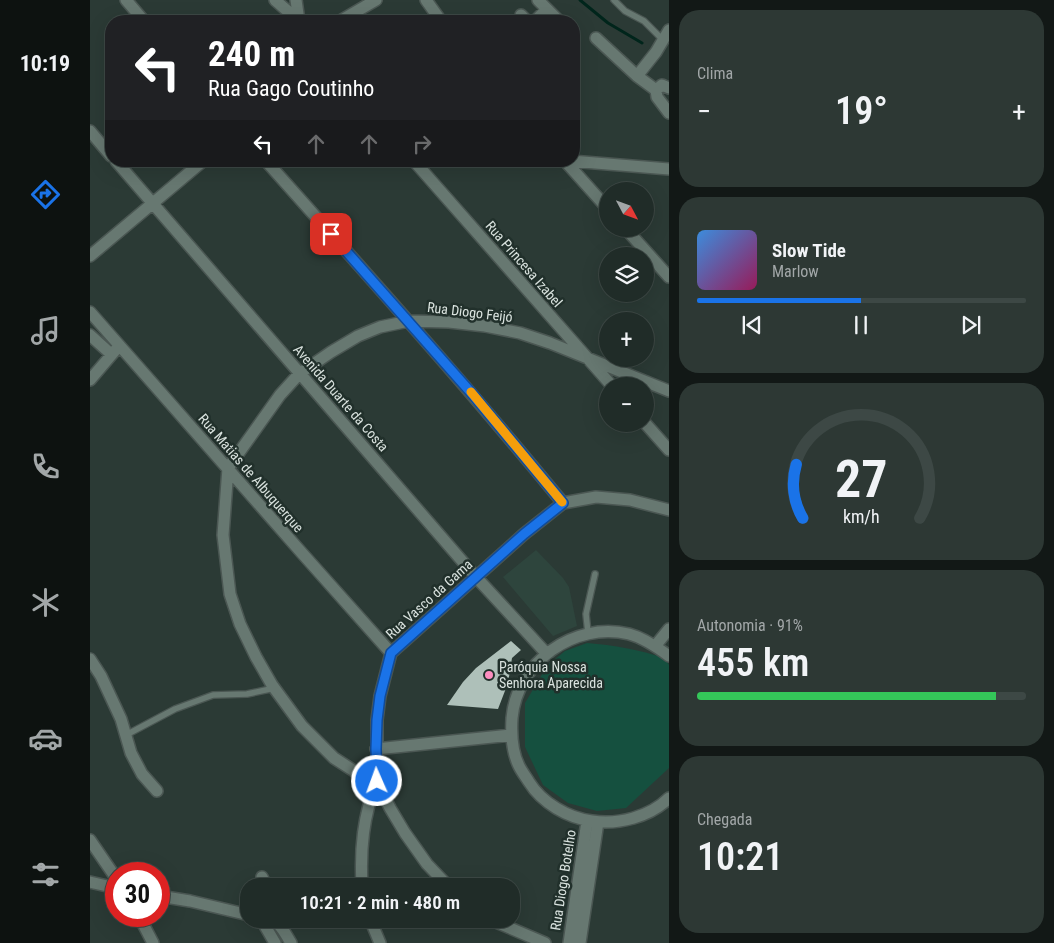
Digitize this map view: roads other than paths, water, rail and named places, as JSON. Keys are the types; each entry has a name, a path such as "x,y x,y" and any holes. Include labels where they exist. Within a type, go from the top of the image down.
{"street":[{"path":"126,0 139,15"},
{"path":"276,0 292,15"},
{"path":"296,0 298,15"},
{"path":"350,15 376,0"},
{"path":"426,0 437,15"},
{"path":"538,0 552,15"},
{"path":"542,15 547,10"},
{"path":"637,76 669,30"},
{"path":"596,38 637,76 656,90 657,97 669,113"},
{"path":"656,90 662,85 669,88"},
{"path":"90,131 105,149"},
{"path":"580,162 667,168"},
{"name":"Avenida Duarte da Costa","path":"121,167 476,577 546,653"},
{"path":"90,256 196,167"},
{"path":"271,167 409,321 563,503 596,497 630,500 669,510"},
{"name":"Rua Princesa Izabel","path":"419,167 604,377"},
{"path":"570,167 599,199"},
{"path":"634,238 669,277"},
{"name":"Rua Matias de Albuquerque","path":"90,312 115,350 228,468 391,653"},
{"name":"Rua Diogo Feijó","path":"228,468 280,395 300,374 358,336 380,327 409,321 449,322 520,333 550,343 669,391"},
{"path":"90,335 115,350 90,380"},
{"path":"653,432 669,450"},
{"path":"228,468 223,535 230,594 240,624 256,657 302,726 322,748 348,768 377,781 405,834 427,864 440,878"},
{"name":"Rua Vasco da Gama","path":"377,781 376,749 380,696 391,653 524,534 563,503"},
{"path":"656,646 669,629"},
{"path":"669,656 656,646 629,634 600,632 588,633 572,638 546,653 526,676 513,704 511,735 518,765 534,791 558,810 592,821 622,821 645,814 669,798"},
{"path":"90,659 101,676 122,719 131,753 142,774 157,791"},
{"path":"376,749 511,735"},
{"path":"362,878 361,847 366,813 377,781"},
{"name":"Rua Diogo Botelho","path":"568,943 592,821"},
{"name":"Rua Diogo Botelho","path":"580,943 592,821"},
{"path":"90,840 105,862"},
{"path":"90,882 105,885"},
{"path":"170,899 190,901 240,913"},
{"path":"145,928 153,943"},
{"path":"272,928 275,943"},
{"path":"282,928 291,943"},
{"path":"374,928 380,943"},
{"path":"510,928 545,943"}],"lane":[{"path":"614,0 644,21 663,40"},
{"path":"588,633 586,614 595,574"},
{"path":"126,734 175,709 213,694 247,694 275,688"}],"waterway":[{"path":"580,0 608,23 642,43"}],"place":[{"name":"Paróquia Nossa Senhora Aparecida","path":"489,675"}]}
